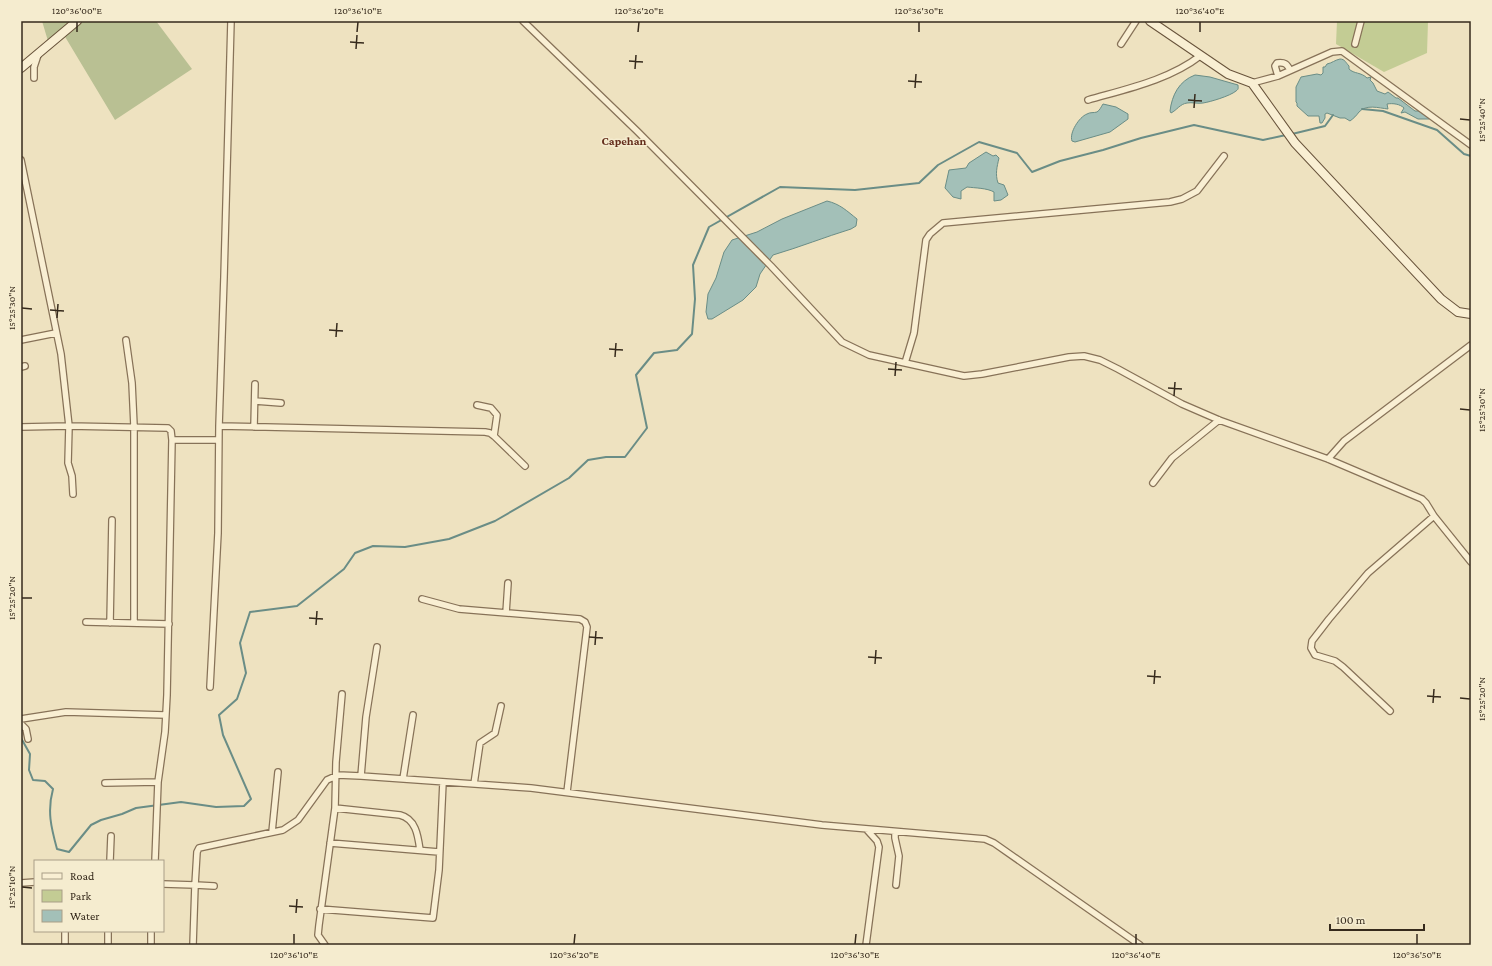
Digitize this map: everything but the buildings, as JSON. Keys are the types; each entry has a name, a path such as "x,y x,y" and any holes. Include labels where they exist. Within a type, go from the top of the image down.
{"street":[{"path":"21,68 77,21"},
{"path":"210,688 218,533 218,440 231,21"},
{"path":"523,21 771,266 842,342 869,355 964,376 982,374 1069,357 1084,356 1100,360 1118,368 1175,400 1219,420 1328,459 1422,499 1471,562"},
{"path":"1121,44 1136,21"},
{"path":"1150,21 1228,74 1254,86 1286,132 1441,299 1458,312 1471,314"},
{"path":"1355,44 1361,21"},
{"path":"1254,86 1332,52 1342,52 1470,142"},
{"path":"34,78 34,67 38,53"},
{"path":"1088,100 1157,79 1190,64 1200,56"},
{"path":"1278,76 1275,64 1282,62 1287,64 1290,70"},
{"path":"905,363 914,333 926,240 930,234 943,223 1170,202 1182,199 1197,191 1224,156"},
{"path":"21,160 61,354 69,426 68,463 72,476 73,494"},
{"path":"21,340 56,333"},
{"path":"126,340 132,383 134,426 134,623"},
{"path":"1328,459 1344,441 1471,345"},
{"path":"254,427 255,384"},
{"path":"255,401 281,403"},
{"path":"477,405 491,408 498,415 494,436"},
{"path":"1153,483 1172,458 1219,420"},
{"path":"21,427 134,426 169,429 172,432 169,624 165,715 158,782 154,860"},
{"path":"219,426 485,432 494,436 525,466"},
{"path":"172,440 218,440"},
{"path":"1390,711 1343,667 1315,654 1311,648 1312,641 1368,573 1434,516"},
{"path":"110,623 112,520"},
{"path":"506,613 508,583"},
{"path":"422,600 459,609 583,620 586,624 567,792"},
{"path":"86,622 169,624"},
{"path":"361,776 366,717 377,646"},
{"path":"325,945 325,942 318,935 320,909 335,808 342,694"},
{"path":"474,784 480,743 494,733 501,706"},
{"path":"21,719 66,712 165,715"},
{"path":"403,779 413,715"},
{"path":"21,724 26,729 28,739"},
{"path":"272,832 278,772"},
{"path":"193,945 197,852 199,848 283,830 298,820 327,780 336,776 361,776 567,792 672,807 867,830 985,839 1140,945"},
{"path":"105,783 158,782"},
{"path":"320,909 432,919 435,913 443,782"},
{"path":"335,808 400,815 407,818 414,826 420,850"},
{"path":"867,830 879,843"},
{"path":"866,945 879,843 885,831"},
{"path":"895,832 899,856 896,886"},
{"path":"110,860 111,836"},
{"path":"330,843 439,852"},
{"path":"21,882 34,882"},
{"path":"164,884 214,886"},
{"path":"65,945 66,932"},
{"path":"108,932 108,945"},
{"path":"151,932 151,945"}],"green space":[{"path":"42,21 72,21 48,41"},
{"path":"82,21 156,21 192,69 115,120 64,35"},
{"path":"1337,21 1428,21 1427,53 1384,72 1336,44"}],"water":[{"path":"1340,59 1345,61 1351,71 1367,78 1371,77 1370,80 1377,91 1385,94 1388,92 1415,111 1422,111 1430,116 1429,119 1418,119 1405,112 1401,113 1404,108 1392,104 1387,104 1388,109 1373,107 1365,108 1350,121 1327,113 1325,114 1325,118 1322,123 1320,123 1319,116 1308,116 1297,106 1296,102 1296,87 1301,77 1317,74 1321,75 1323,73 1323,67"},
{"path":"1195,75 1210,77 1238,85 1238,89 1229,95 1210,101 1185,104 1171,113 1172,99 1177,89 1185,81"},
{"path":"1103,104 1116,107 1128,114 1128,119 1110,132 1075,142 1072,141 1071,138 1073,130 1081,118 1088,113 1097,112"},
{"path":"986,152 993,156 996,155 999,158 997,180 998,183 1004,185 1008,195 1001,200 994,201 994,192 967,187 961,191 961,199 953,197 945,188 949,170 966,168 969,163"},
{"path":"827,201 840,206 857,219 856,226 773,255 760,274 756,287 743,300 712,319 708,319 706,312 708,294 716,278 724,252 732,240 757,232 782,219"}],"waterway":[{"path":"1362,109 1383,111 1437,130 1464,154 1471,156"},
{"path":"1292,134 1325,126 1333,115"},
{"path":"21,738 30,754 29,770 33,780 45,781 53,789 50,805 50,819 57,849 69,852 91,825 136,808 181,802 216,807 244,806 251,799 223,735 219,715 237,699 246,673 240,643 250,612 297,606 344,569 355,553 373,546 405,547 449,539 495,521 569,478 588,460 606,457 625,457 647,428 636,375 654,353 677,350 692,334 695,299 693,265 709,227 780,187 855,190 919,183 938,165 979,142 1017,153 1032,172 1060,161 1194,125 1263,140 1286,135"}],"district":[{"name":"Capehan","path":"624,141"}]}
